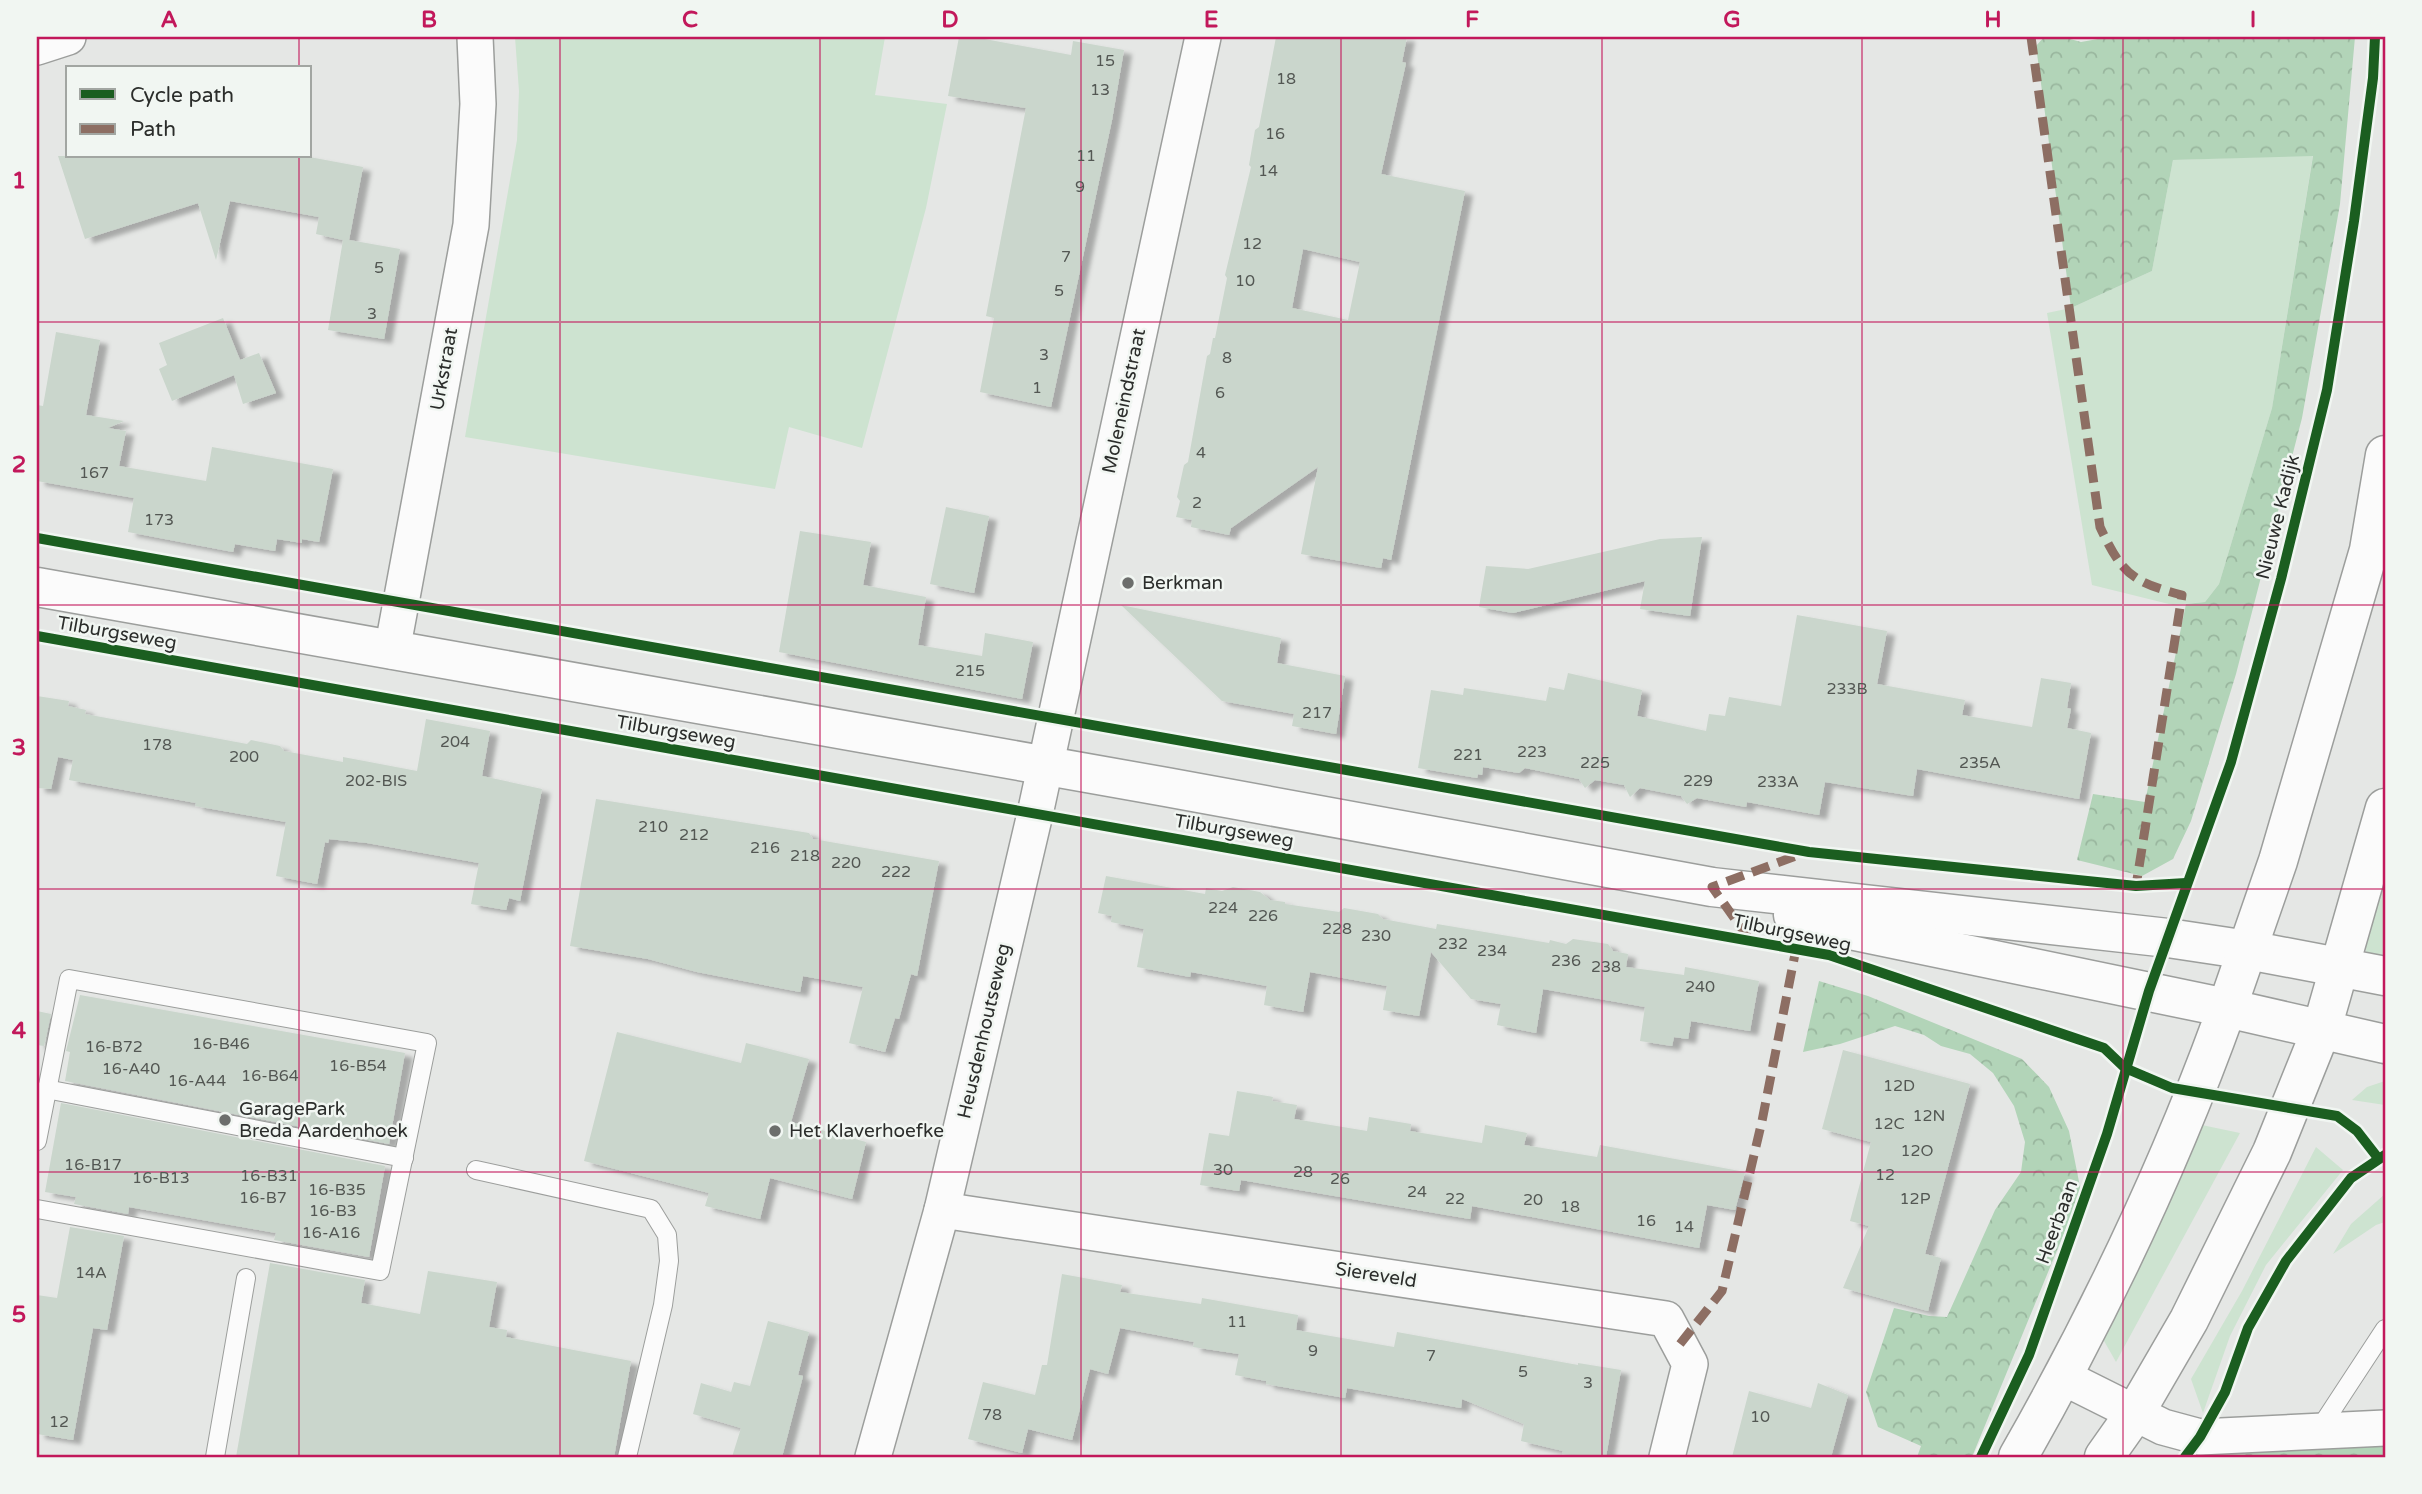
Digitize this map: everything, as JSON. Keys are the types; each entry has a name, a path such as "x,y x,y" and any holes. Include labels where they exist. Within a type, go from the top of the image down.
{"main road":[{"path":"2018,1457 2063,1377 2158,1183 2197,1091 2278,861 2369,550 2385,455"},
{"name":"Tilburgseweg","path":"37,587 1712,887 2021,921 2248,950 2385,976"},
{"path":"2104,1457 2135,1413 2189,1320 2272,1152 2322,1028 2385,807"},
{"name":"Tilburgseweg","path":"1712,887 1816,923 2322,1028 2385,1044"}],"street":[{"path":"37,47 68,37"},
{"name":"Urkstraat","path":"392,651 471,225 478,104 475,37"},
{"name":"Moleneindstraat","path":"1045,766 1203,37"},
{"name":"Heusdenhoutseweg","path":"873,1457 942,1210 1045,766"},
{"name":"Siereveld","path":"942,1210 1666,1319 1690,1364 1667,1457"},
{"path":"2063,1377 2163,1427 2200,1437 2385,1428"}],"lane":[{"path":"37,1140 69,979 427,1043 380,1271 37,1209"},
{"path":"47,1090 404,1158"},
{"path":"476,1170 651,1209 667,1235 668,1261 663,1305 626,1457"},
{"path":"215,1457 246,1278"},
{"path":"2324,1431 2324,1422 2385,1329"}],"green space":[{"path":"515,37 885,37 875,95 947,104 926,208 862,448 789,427 775,489 465,437 517,140 519,91"},
{"path":"2044,37 2063,37 2081,42 2109,37 2355,37 2340,204 2302,418 2236,674 2191,821 2173,859 2142,876 2077,860 2093,794 2145,802 2186,604 2205,602 2219,584 2272,408 2313,156 2173,160 2152,271 2071,308 2036,46"},
{"path":"2313,155 2272,408 2219,584 2205,602 2173,605 2092,585 2047,313 2071,308 2152,271 2173,160"},
{"path":"2385,853 2385,958 2368,955 2362,942"},
{"path":"1819,981 1868,996 2022,1059 2049,1087 2069,1131 2081,1192 1972,1457 1917,1457 1921,1446 1878,1427 1866,1392 1894,1308 1947,1317 1995,1210 2021,1172 2025,1142 2014,1106 1993,1073 1970,1054 1941,1046 1924,1035 1895,1026 1840,1044 1803,1052"},
{"path":"2385,1081 2385,1105 2352,1100 2367,1087"},
{"path":"2197,1124 2240,1133 2116,1362 2103,1339"},
{"path":"2316,1147 2343,1170 2266,1265 2230,1336 2203,1413 2191,1379 2242,1291"},
{"path":"2385,1194 2385,1222 2376,1225 2333,1254 2351,1224"},
{"path":"2385,1442 2385,1457 2211,1457 2214,1453"}],"building":[{"path":"959,37 974,37 1071,55 1073,41 1124,50 1112,120 1051,407 980,392 994,318 986,316 1026,108 948,96"},
{"path":"1276,37 1407,37 1402,62 1406,63 1381,174 1465,191 1391,560 1383,558 1381,568 1301,554 1318,467 1231,528 1229,535 1191,527 1192,520 1176,517 1180,501 1177,497 1184,465 1188,462 1207,356 1215,338 1227,278 1225,275 1251,167 1249,165 1255,130 1259,127","holes":["1303,249 1360,262 1348,320 1292,308"]},
{"path":"58,156 312,157 363,167 349,240 400,249 384,339 328,330 343,240 316,234 319,217 230,201 216,260 198,203 85,239"},
{"path":"223,318 240,360 259,353 276,393 243,404 234,375 172,401 159,369 167,365 159,343"},
{"path":"56,332 100,340 86,415 124,421 108,428 126,431 119,466 206,481 212,447 333,469 319,542 302,539 302,543 277,539 275,551 235,544 233,552 128,532 134,498 37,481 37,405 43,406"},
{"path":"946,507 989,516 974,593 930,584"},
{"path":"800,531 871,542 863,585 926,597 918,645 982,656 985,633 1033,642 1022,699 779,652"},
{"path":"1702,537 1690,616 1640,609 1645,581 1513,613 1479,607 1486,566 1528,569 1660,539"},
{"path":"1121,605 1281,638 1277,663 1345,676 1336,734 1292,726 1294,714 1222,701"},
{"path":"1797,615 1887,631 1877,684 1965,700 1962,715 2032,727 2041,678 2071,683 2067,708 2071,709 2067,728 2091,733 2079,799 1917,769 1913,796 1825,782 1819,815 1747,802 1746,807 1697,798 1687,804 1681,796 1640,788 1630,797 1624,785 1595,780 1585,788 1579,779 1525,768 1519,773 1483,767 1482,775 1478,774 1477,778 1418,768 1431,690 1463,695 1464,688 1546,701 1549,687 1564,690 1568,673 1642,690 1637,716 1706,731 1709,714 1725,716 1729,697 1781,706"},
{"path":"37,696 69,701 68,706 86,710 85,714 247,744 251,740 280,746 284,751 343,762 343,757 417,771 426,719 490,731 482,776 542,789 520,901 509,898 506,910 471,904 479,863 329,839 328,843 325,842 317,884 276,876 286,822 69,780 73,760 58,757 51,789 37,788"},
{"path":"596,799 809,833 813,839 939,861 917,976 911,974 899,1019 895,1018 885,1052 849,1043 863,987 803,976 800,992 697,972 648,959 570,946"},
{"path":"1106,876 1205,894 1206,888 1222,891 1233,887 1260,892 1270,900 1285,904 1339,912 1344,908 1436,929 1437,924 1549,943 1550,940 1566,944 1573,939 1608,944 1613,951 1628,954 1626,967 1684,975 1685,967 1759,981 1750,1031 1691,1021 1688,1039 1674,1037 1672,1046 1640,1041 1645,1007 1543,989 1536,1033 1497,1025 1501,1004 1471,999 1431,952 1419,1016 1383,1010 1387,986 1310,972 1303,1012 1264,1005 1267,986 1191,972 1190,977 1137,967 1144,929 1111,922 1112,916 1098,913"},
{"path":"80,995 405,1053 389,1144 65,1081 70,1052 66,1051"},
{"path":"37,1011 51,1014 44,1046 37,1045"},
{"path":"617,1032 741,1063 746,1043 809,1059 791,1122 866,1142 852,1199 770,1178 760,1219 705,1206 709,1193 584,1161"},
{"path":"1843,1050 1970,1084 1925,1254 1941,1258 1928,1311 1843,1288 1869,1226 1850,1221 1871,1142 1822,1129"},
{"path":"1237,1091 1273,1097 1272,1101 1297,1105 1294,1119 1367,1131 1369,1117 1411,1124 1410,1131 1482,1143 1485,1125 1527,1133 1524,1145 1597,1157 1600,1145 1745,1172 1735,1210 1707,1205 1699,1248 1472,1206 1470,1219 1241,1180 1239,1191 1200,1185 1209,1133 1229,1136"},
{"path":"61,1103 385,1166 369,1257 274,1240 276,1233 129,1207 128,1214 74,1204 76,1197 45,1192"},
{"path":"70,1227 124,1236 107,1330 93,1328 73,1440 37,1434 37,1295 57,1298"},
{"path":"270,1263 365,1280 361,1303 420,1314 428,1271 497,1282 489,1327 507,1330 506,1337 631,1361 614,1457 236,1457"},
{"path":"1062,1274 1122,1285 1120,1292 1201,1304 1202,1298 1298,1315 1296,1330 1394,1347 1397,1332 1578,1365 1621,1370 1606,1457 1562,1454 1563,1451 1521,1441 1524,1424 1462,1399 1461,1408 1347,1388 1345,1398 1266,1384 1266,1381 1235,1375 1239,1354 1193,1347 1194,1342 1120,1328 1108,1374 1090,1369 1072,1440 1028,1429 1022,1453 968,1439 983,1382 1035,1395 1042,1365 1047,1365"},
{"path":"768,1321 809,1332 798,1375 803,1376 782,1457 732,1457 741,1428 693,1414 701,1383 731,1392 734,1382 750,1386"},
{"path":"1818,1383 1848,1395 1831,1457 1732,1457 1749,1391 1811,1408"}],"marked path":[{"path":"2031,37 2100,527 2115,556 2130,574 2151,586 2182,595 2136,886"},
{"path":"1750,940 1712,887 1804,853"},
{"path":"1680,1344 1722,1291 1762,1121 1796,949"}],"cycle path":[{"name":"Nieuwe Kadijk","path":"1981,1457 2029,1355 2107,1134 2149,991 2231,762 2281,579 2327,390 2354,221 2373,78 2375,37"},
{"path":"37,538 1809,852 2136,886 2186,883"},
{"path":"37,636 1829,955 2104,1048 2125,1068 2172,1088 2337,1116 2357,1131 2378,1158"},
{"path":"2185,1457 2200,1437 2225,1392 2248,1328 2286,1261 2351,1178 2385,1155"}],"place":[{"name":"Berkman","path":"1128,583"},
{"name":"GaragePark Breda Aardenhoek","path":"225,1120"},
{"name":"Het Klaverhoefke","path":"775,1131"}]}
